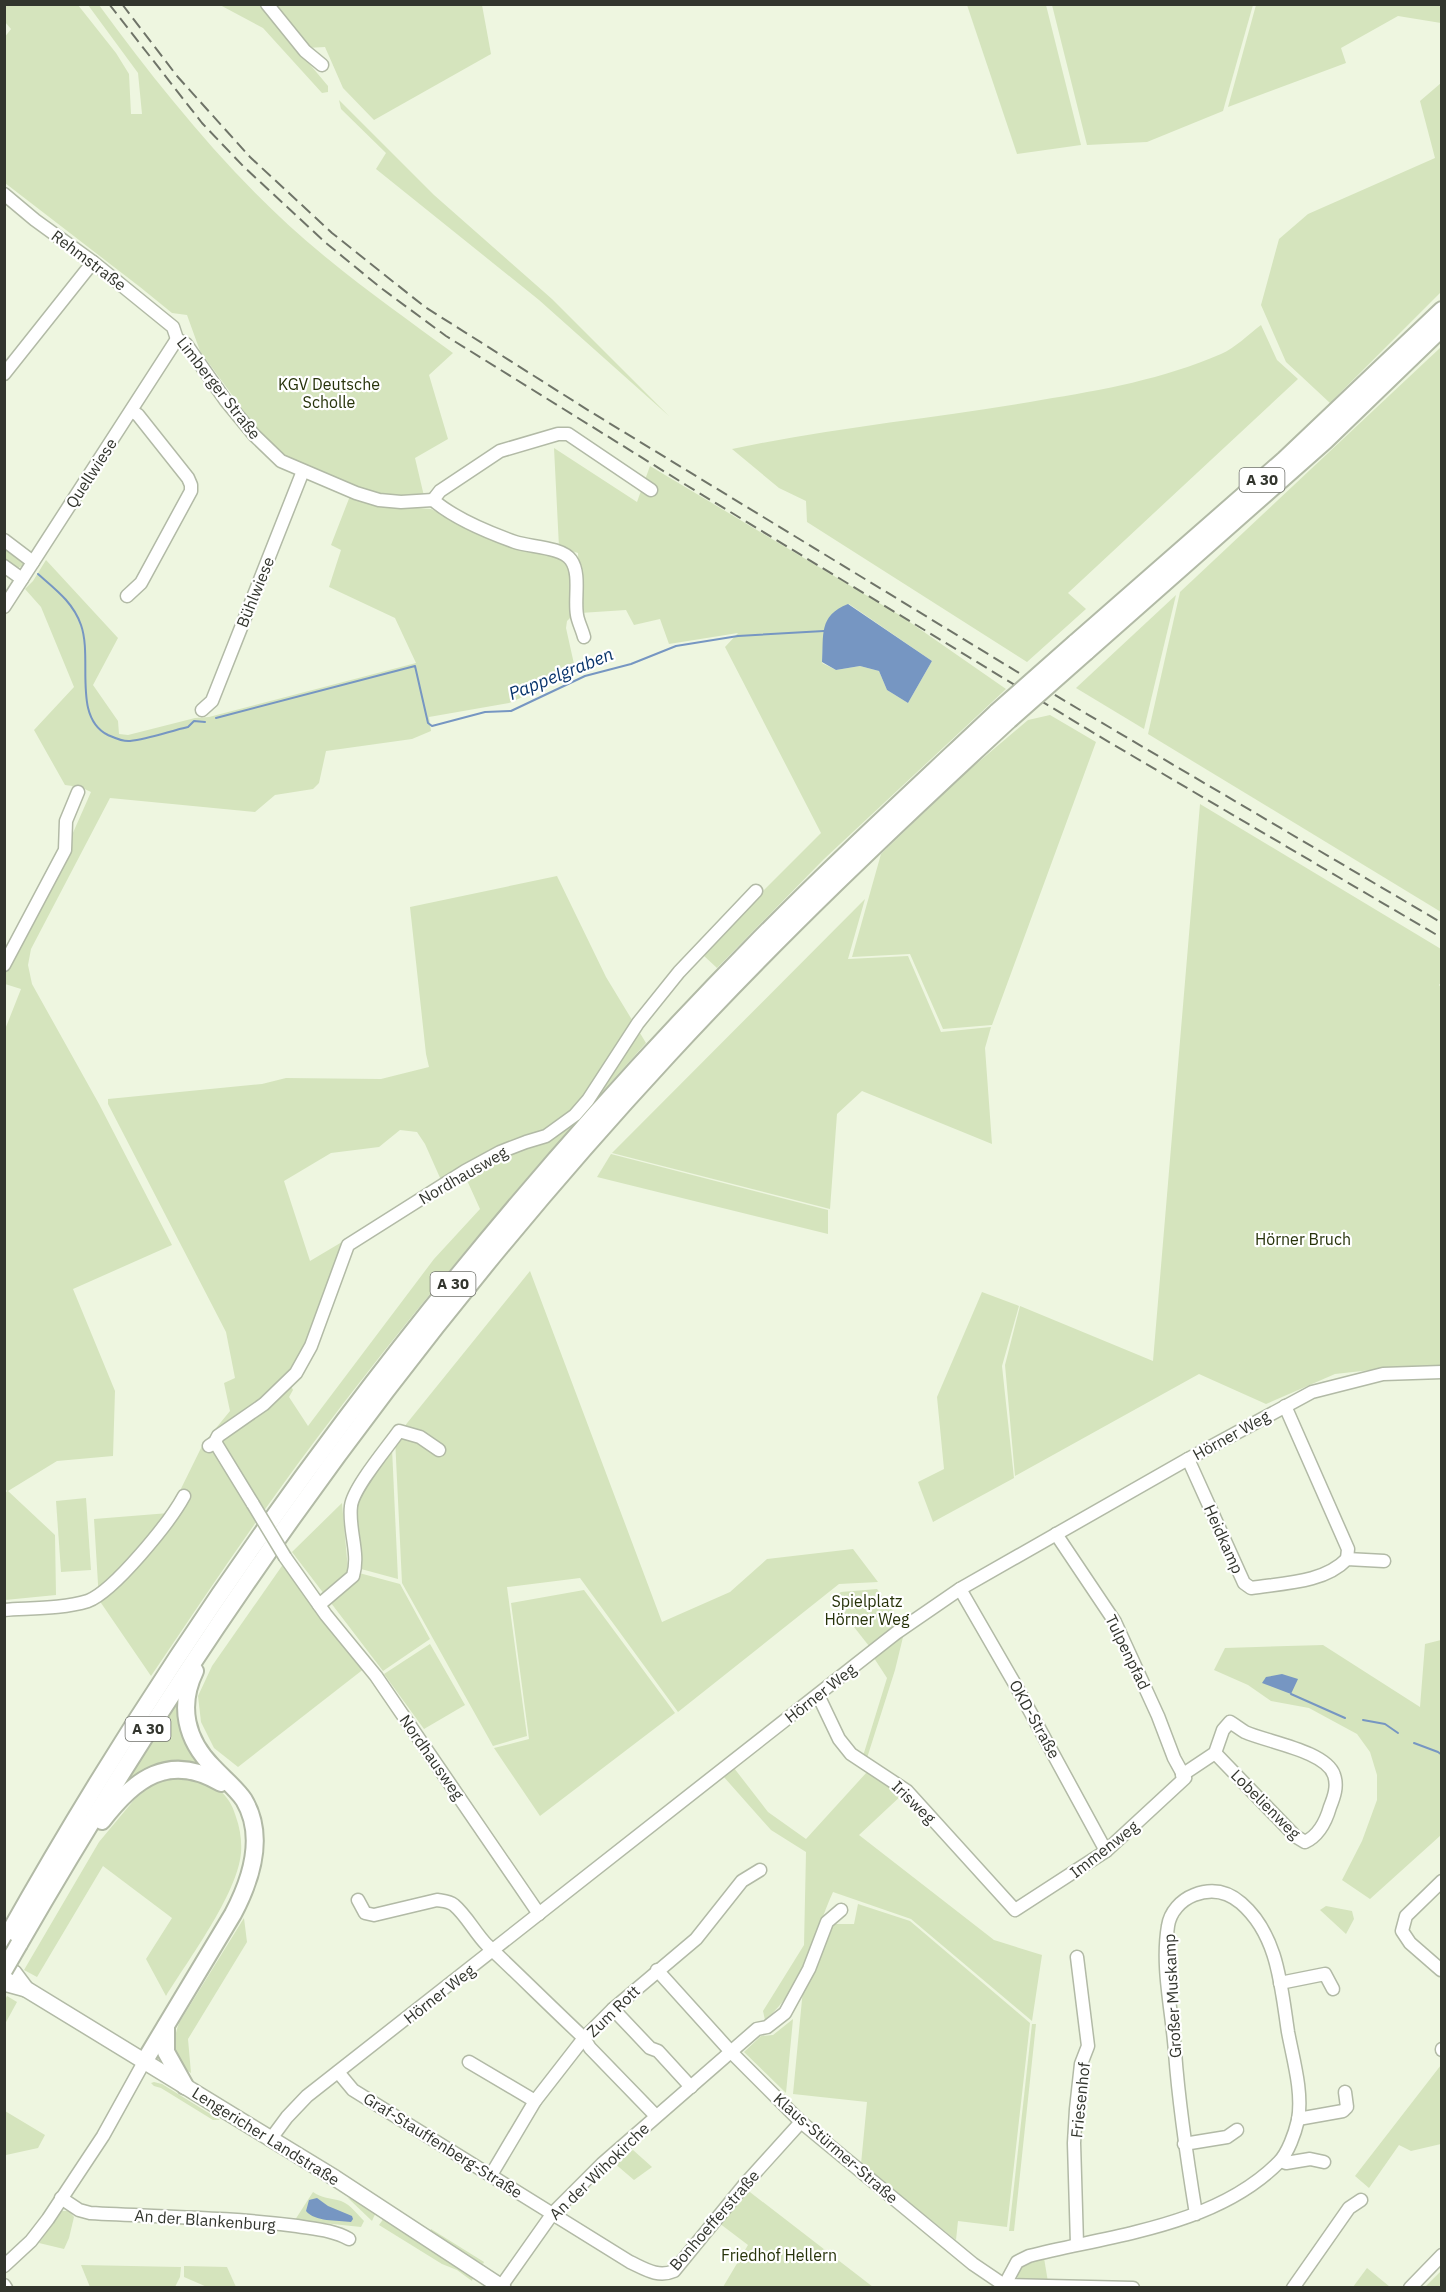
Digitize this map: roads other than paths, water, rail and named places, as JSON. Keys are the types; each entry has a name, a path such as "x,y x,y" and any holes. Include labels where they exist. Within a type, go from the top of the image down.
{"highway":[{"name":"A 30","path":"4,1969 11,1940 75,1821 186,1644 306,1473 361,1400 480,1250 590,1123 741,959 878,823 1081,647 1284,460 1442,309"},
{"name":"A 30","path":"1081,647 1325,441 1442,328"},
{"name":"A 30","path":"11,1940 80,1841 147,1732 291,1519 371,1410 483,1268 593,1138 669,1053 1003,716"},
{"path":"144,2062 233,1914 249,1880 253,1863 255,1837 249,1811 237,1792 210,1765 192,1740 187,1725 185,1709 187,1694 221,1620"},
{"path":"80,1841 98,1826 122,1798 139,1783 166,1770 200,1771 237,1792"},
{"path":"167,2022 166,2052 185,2086"}],"main road":[{"name":"Lengericher Landstraße","path":"4,1969 14,1973 26,1989"},
{"name":"Lengericher Landstraße","path":"4,1983 26,1989 185,2086 335,2178 501,2287"}],"street":[{"path":"267,4 305,51 322,65"},
{"name":"Rehmstraße","path":"7,201 93,262 172,327"},
{"path":"4,374 93,262"},
{"name":"Limberger Straße","path":"172,327 177,339 186,344 226,401 254,435 281,461 356,493 379,500 401,502 433,500"},
{"name":"Quellwiese","path":"4,607 177,339"},
{"path":"127,596 141,583 191,491 188,478 132,411"},
{"path":"584,636 577,615 575,571 572,561 565,553 518,543 443,509 433,500 440,491 500,451 558,434 568,434 651,490"},
{"name":"Bühlwiese","path":"202,710 212,701 303,471"},
{"path":"4,540 33,562"},
{"path":"4,566 22,579"},
{"path":"4,965 65,850 66,821 78,792"},
{"name":"Nordhausweg","path":"539,1914 376,1676 319,1605 285,1557 253,1504 212,1444 218,1436 264,1404 296,1373 311,1346 348,1245 465,1171 500,1152 546,1136 575,1115 588,1100 638,1023 673,980 756,891"},
{"name":"Hörner Weg","path":"270,2140 298,2104 338,2072 896,1633 960,1589 1188,1459 1312,1392 1383,1374 1442,1372"},
{"path":"1285,1406 1348,1549 1347,1558 1384,1561"},
{"path":"319,1605 352,1576 355,1558 350,1514 353,1497 399,1431 420,1437 439,1450"},
{"name":"Heidkamp","path":"1188,1459 1244,1583 1251,1588 1313,1578 1340,1566 1347,1558"},
{"path":"4,1610 73,1603 96,1597 107,1589 159,1534 184,1496"},
{"name":"Tulpenpfad","path":"1056,1534 1115,1622 1184,1776"},
{"name":"OKD-Straße","path":"960,1589 1106,1851"},
{"name":"Irisweg","path":"818,1695 839,1739 851,1754 907,1791 1015,1910"},
{"name":"Lobelienweg","path":"1230,1722 1244,1731 1299,1749 1327,1765 1334,1775 1336,1790 1328,1813 1315,1838 1305,1842 1295,1836 1215,1753 1223,1730 1230,1722"},
{"path":"1184,1776 1215,1753"},
{"name":"Immenweg","path":"1015,1910 1106,1851 1184,1776"},
{"name":"Zum Rott","path":"491,2175 535,2101 584,2038 612,2009 696,1939 742,1881 760,1869"},
{"path":"1441,1970 1410,1943 1402,1931 1406,1916 1442,1881"},
{"name":"Großer Muskamp","path":"1003,2286 1017,2262 1029,2256 1171,2224 1196,2214 1248,2187 1281,2161 1298,2119 1298,2089 1280,1983 1271,1945 1257,1919 1237,1900 1218,1891 1192,1895 1174,1910 1168,1924 1166,1953 1169,2011 1184,2144 1196,2214"},
{"name":"An der Wihokirche","path":"358,1900 365,1913 374,1915 437,1900 454,1905 487,1945 495,1950 523,1982 584,2038 590,2049 656,2116"},
{"name":"An der Wihokirche","path":"501,2287 553,2213 602,2164 758,2029 767,2027 785,2013 809,1969 827,1922 841,1910"},
{"name":"Friesenhof","path":"1077,1957 1088,2046 1081,2064 1074,2142 1077,2244"},
{"name":"Klaus-Stürmer-Straße","path":"657,1970 732,2052 801,2122 973,2264 1003,2286"},
{"path":"1280,1983 1325,1974 1333,1989"},
{"path":"612,2009 650,2048 658,2051 691,2086"},
{"path":"4,2266 31,2241 61,2199 103,2136 144,2062"},
{"path":"469,2062 535,2101"},
{"name":"Graf-Stauffenberg-Straße","path":"338,2072 353,2090 553,2213"},
{"path":"1298,2119 1343,2111 1347,2107 1345,2092"},
{"name":"Bonhoefferstraße","path":"553,2213 630,2262 654,2273 674,2271 745,2184 801,2122"},
{"path":"1184,2144 1227,2137 1237,2130"},
{"path":"1281,2161 1286,2163 1310,2158 1324,2162"},
{"name":"An der Blankenburg","path":"61,2199 79,2210 90,2213 165,2215 278,2224 338,2232 350,2239"},
{"path":"1293,2288 1349,2208 1361,2200"},
{"path":"1410,2288 1442,2254"},
{"path":"1003,2286 1133,2288"}],"water":[{"path":"848,604 932,661 908,703 887,690 879,671 860,666 836,670 822,662 824,627 832,614"},
{"path":"1282,1674 1298,1679 1291,1694 1262,1683 1266,1677"},
{"path":"317,2198 328,2206 352,2216 353,2219 351,2222 333,2221 310,2215 306,2211 309,2200"}],"waterway":[{"name":"Pappelgraben","path":"38,574 57,591 78,617 84,639 87,701 90,715 97,726 108,735 127,741 145,739 188,727 194,721 205,722"},
{"name":"Pappelgraben","path":"216,718 415,666 428,723 432,726 485,712 511,711 585,676 631,664 676,646 738,636 824,631"},
{"path":"1291,1694 1345,1718"},
{"path":"1363,1720 1385,1724 1398,1733"},
{"path":"1414,1743 1442,1755"}],"railway":[{"path":"109,4 202,123 244,167 326,243 381,288 446,336 1097,735 1442,938"},
{"path":"122,4 177,76 250,157 332,233 425,307 591,412 1070,704 1442,923"}],"park label":[{"name":"KGV Deutsche Scholle","path":"329,393"},
{"name":"Hörner Bruch","path":"1303,1239"},
{"name":"Spielplatz Hörner Weg","path":"867,1610"},
{"name":"Friedhof Hellern","path":"779,2255"}]}
